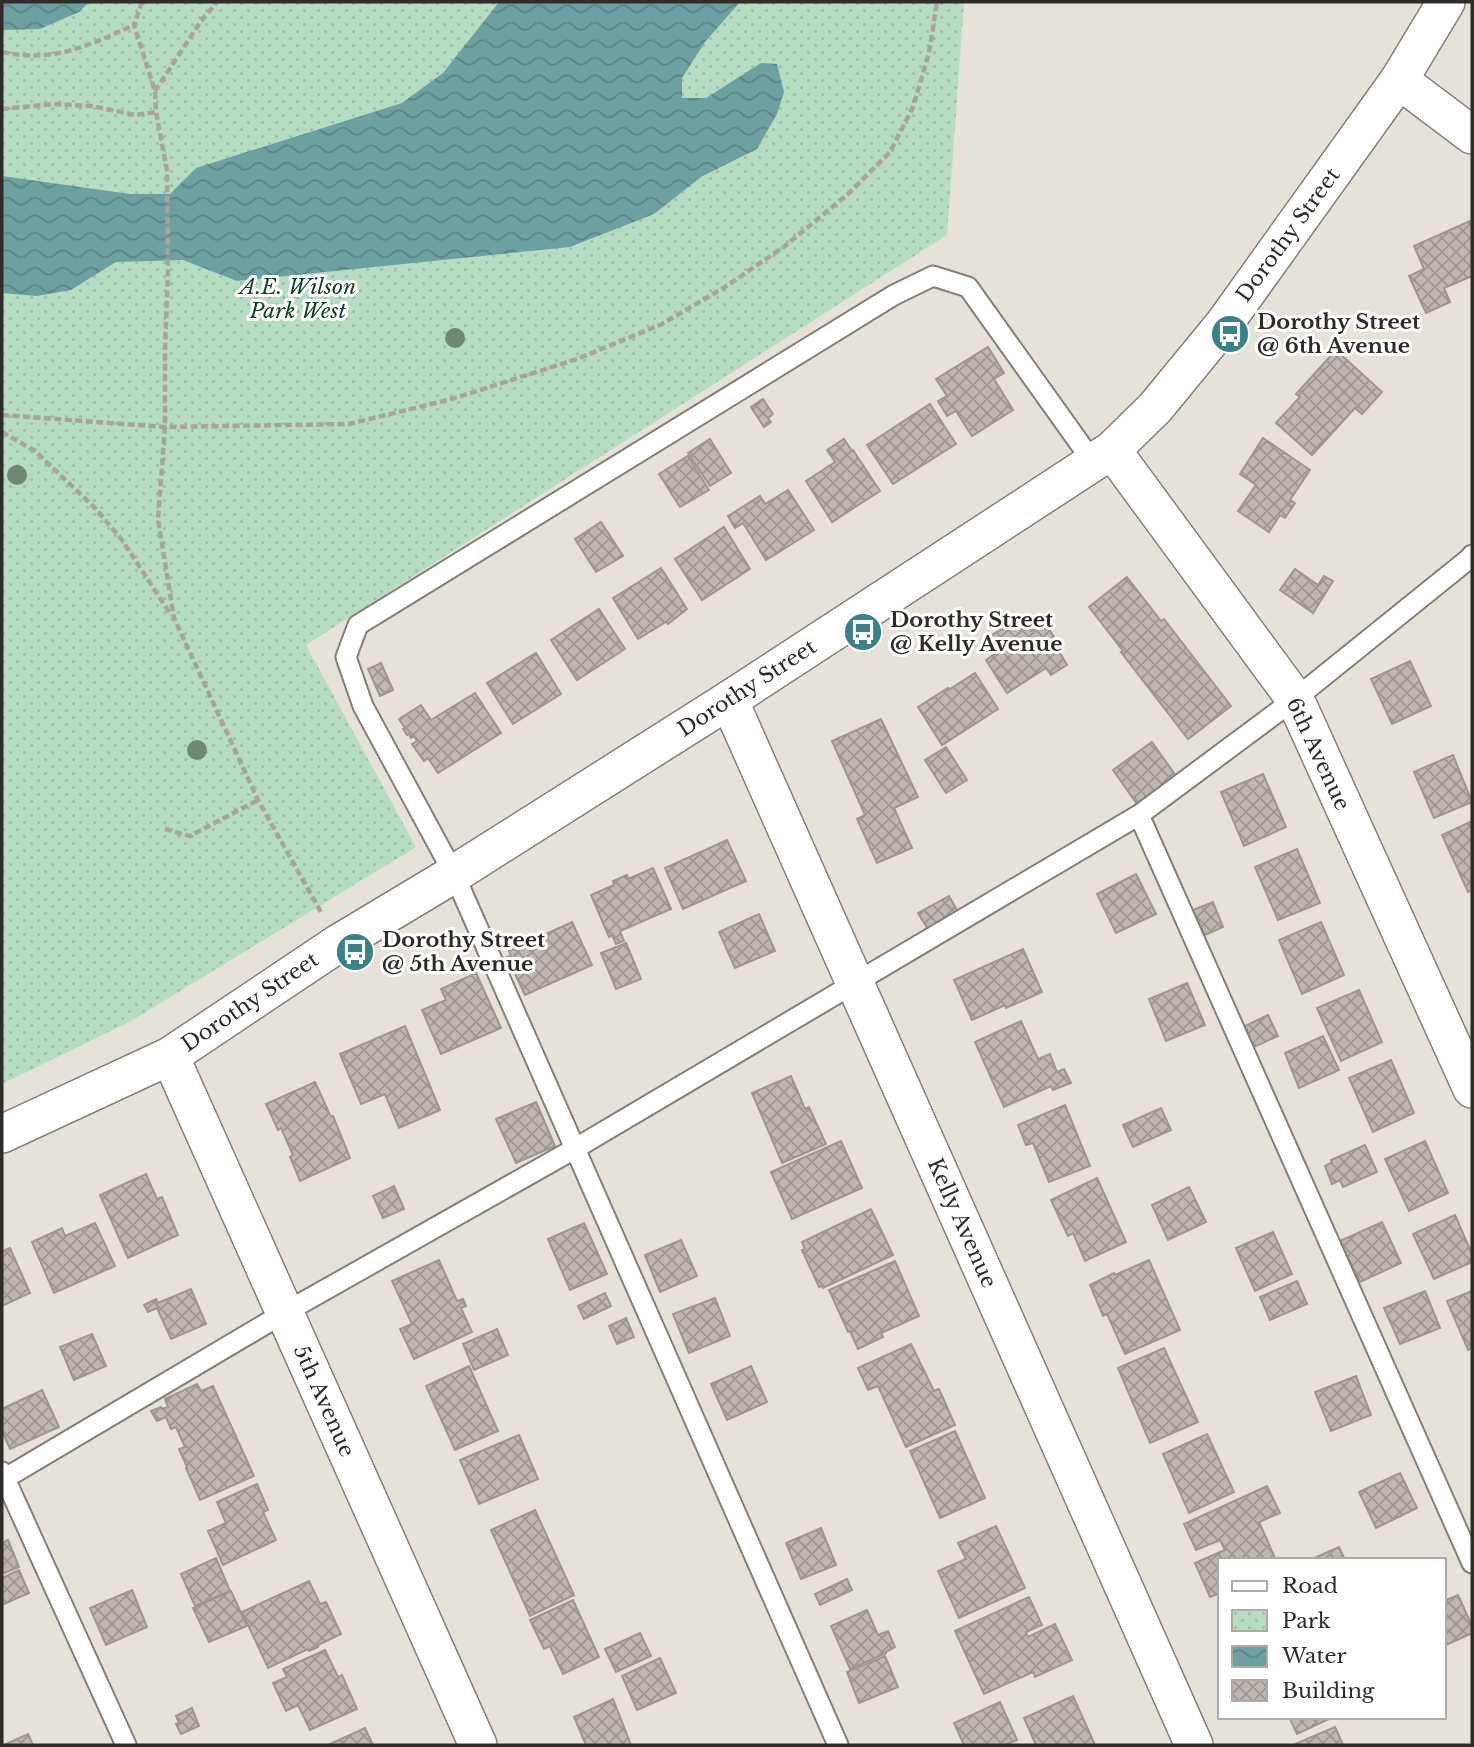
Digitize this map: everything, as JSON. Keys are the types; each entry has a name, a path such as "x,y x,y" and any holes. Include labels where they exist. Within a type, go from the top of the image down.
{"street":[{"name":"Dorothy Street","path":"2,1134 170,1056 339,943 729,701 1102,456 1155,408 1224,324 1399,80 1446,2"},
{"path":"1399,80 1472,135"},
{"name":"6th Avenue","path":"1102,456 1295,699 1472,1090"},
{"name":"Kelly Avenue","path":"729,701 1194,1745"},
{"name":"5th Avenue","path":"170,1056 478,1745"}],"lane":[{"path":"838,1745 454,874 363,706 346,657 358,625 894,295 933,276 968,287 1102,456"},
{"path":"126,1745 3,1477 284,1313 576,1148 1139,815 1295,699 1471,559"},
{"path":"1139,815 1472,1563"}],"path":[{"path":"142,2 134,25 155,91 156,112 167,171 165,427 158,519 174,618"},
{"path":"155,91 201,21 217,2"},
{"path":"2,415 165,427 349,424 452,399 552,368 662,324 725,287 785,246 848,194 890,152 913,107 929,53 937,2"},
{"path":"2,52 22,57 47,56 85,47 134,25"},
{"path":"2,109 53,104 92,106 135,115 156,112"},
{"path":"2,432 35,451 95,508 122,540 174,618 258,800 339,943"},
{"path":"165,829 190,836 258,800"}],"green space":[{"name":"A.E. Wilson Park West","path":"2,2 964,2 947,235 306,645 416,847 131,1021 2,1084"}],"water":[{"path":"2,2 89,2 79,12 40,29 2,30"},
{"path":"499,2 740,2 705,42 682,78 682,98 706,98 761,63 777,64 784,92 777,114 757,149 701,177 654,214 570,247 237,281 183,260 116,262 71,290 37,296 2,293 2,176 130,194 170,194 196,168 402,103 443,73"}],"building":[{"path":"1472,220 1472,276 1444,288 1450,302 1426,313 1409,276 1424,269 1414,246"},
{"path":"988,347 1004,373 994,379 1013,410 972,436 956,411 947,416 938,401 947,396 936,379"},
{"path":"1336,350 1382,392 1362,414 1355,408 1312,455 1276,423 1300,397 1296,394"},
{"path":"763,399 773,414 768,418 771,422 764,427 751,407"},
{"path":"930,404 956,444 893,484 867,445"},
{"path":"1263,438 1310,470 1290,500 1295,503 1285,518 1280,515 1269,532 1238,511 1256,485 1240,474"},
{"path":"710,439 731,473 710,486 688,453"},
{"path":"844,439 880,491 832,522 806,481 835,462 827,450"},
{"path":"688,456 709,490 680,507 659,474"},
{"path":"788,490 814,530 766,560 743,523 735,528 728,516 760,496 765,504"},
{"path":"601,522 623,556 596,572 575,539"},
{"path":"724,527 750,569 702,600 675,559"},
{"path":"661,568 687,609 668,624 666,622 638,639 613,598"},
{"path":"1295,569 1318,585 1324,576 1333,581 1313,613 1280,590"},
{"path":"1127,577 1161,621 1164,619 1231,706 1188,739 1089,607"},
{"path":"599,609 625,649 577,680 551,640"},
{"path":"1015,622 1027,624 1031,631 1042,625 1045,629 1048,628 1067,665 1051,675 1046,668 1007,693 986,660 996,653 986,638"},
{"path":"536,653 561,694 513,724 487,683"},
{"path":"1410,661 1431,706 1392,724 1371,679"},
{"path":"381,663 393,690 380,696 368,669"},
{"path":"975,673 998,709 942,745 918,707"},
{"path":"475,693 501,733 438,773 428,758 424,761 412,744 417,741 414,736 411,738 407,735 399,719 421,705 431,720"},
{"path":"881,719 918,797 894,808 912,848 877,863 857,819 865,815 832,741"},
{"path":"1152,742 1176,776 1137,804 1113,770"},
{"path":"946,747 967,780 946,793 925,760"},
{"path":"1453,755 1472,802 1434,818 1414,772"},
{"path":"1263,774 1286,827 1244,846 1221,792"},
{"path":"1472,821 1472,890 1468,892 1442,835"},
{"path":"727,840 746,881 683,909 665,868"},
{"path":"1297,849 1320,903 1278,920 1255,867"},
{"path":"653,868 671,909 620,931 624,941 616,944 612,935 609,937 591,895 614,885 613,881 627,875 628,879"},
{"path":"1136,874 1156,914 1116,933 1097,894"},
{"path":"949,896 961,917 931,934 918,913"},
{"path":"1213,902 1223,927 1205,935 1193,910"},
{"path":"759,914 775,951 735,968 719,932"},
{"path":"572,922 592,965 525,995 507,957 511,956 509,951"},
{"path":"1321,922 1344,975 1302,994 1279,940"},
{"path":"626,943 641,979 616,989 601,953"},
{"path":"1023,949 1042,992 972,1020 954,980"},
{"path":"476,973 501,1028 441,1054 422,1010 446,1000 441,989"},
{"path":"1187,983 1205,1025 1166,1041 1149,999"},
{"path":"1359,990 1382,1042 1341,1061 1317,1008"},
{"path":"1268,1015 1278,1036 1254,1047 1245,1026"},
{"path":"1021,1021 1038,1059 1050,1054 1057,1072 1064,1069 1071,1083 1053,1090 1051,1086 1004,1107 975,1042"},
{"path":"405,1026 440,1110 399,1128 385,1094 361,1104 340,1054"},
{"path":"1323,1036 1339,1070 1299,1088 1285,1053"},
{"path":"1391,1060 1414,1113 1373,1132 1349,1078"},
{"path":"791,1076 805,1109 809,1107 826,1144 782,1163 752,1093"},
{"path":"315,1082 331,1117 333,1116 350,1158 300,1181 290,1157 293,1155 266,1104"},
{"path":"536,1102 555,1146 516,1163 496,1119"},
{"path":"1065,1105 1090,1166 1049,1182 1033,1143 1026,1145 1018,1125"},
{"path":"1161,1108 1171,1130 1133,1147 1123,1125"},
{"path":"841,1141 862,1188 792,1219 771,1172"},
{"path":"1425,1141 1448,1193 1409,1211 1385,1159"},
{"path":"1365,1145 1377,1172 1343,1187 1340,1180 1332,1184 1325,1166 1332,1162 1331,1160"},
{"path":"146,1174 157,1199 162,1197 178,1235 128,1258 100,1195"},
{"path":"1097,1178 1126,1242 1085,1261 1073,1233 1068,1236 1051,1200"},
{"path":"394,1186 404,1209 383,1218 373,1196"},
{"path":"1189,1187 1206,1222 1168,1240 1152,1205"},
{"path":"871,1209 893,1255 823,1288 819,1287 802,1250 805,1249 802,1242"},
{"path":"1455,1215 1472,1254 1472,1262 1434,1279 1413,1234"},
{"path":"1382,1222 1401,1263 1360,1282 1340,1241"},
{"path":"95,1223 115,1266 54,1293 32,1242 62,1228 65,1236"},
{"path":"584,1223 607,1274 570,1290 548,1239"},
{"path":"1273,1232 1292,1274 1255,1291 1236,1248"},
{"path":"681,1240 697,1276 660,1292 645,1255"},
{"path":"10,1248 30,1293 2,1306 2,1251"},
{"path":"439,1260 457,1301 463,1299 466,1306 461,1308 472,1332 414,1359 400,1329 412,1324 392,1281"},
{"path":"1149,1260 1180,1330 1125,1354 1107,1314 1103,1316 1090,1285"},
{"path":"895,1261 919,1316 881,1333 883,1337 858,1349 829,1290"},
{"path":"1297,1281 1307,1304 1270,1320 1260,1297"},
{"path":"191,1289 206,1324 171,1339 157,1308 148,1312 144,1305 156,1299 158,1303"},
{"path":"1425,1291 1440,1328 1400,1344 1384,1308"},
{"path":"1472,1291 1472,1348 1468,1350 1447,1301"},
{"path":"605,1293 611,1306 584,1319 578,1306"},
{"path":"715,1298 730,1336 689,1353 673,1314"},
{"path":"626,1318 634,1337 617,1344 609,1326"},
{"path":"497,1329 508,1355 474,1370 463,1344"},
{"path":"92,1334 106,1366 74,1380 60,1347"},
{"path":"911,1344 934,1391 939,1389 955,1425 906,1447 878,1386 868,1390 858,1368"},
{"path":"1164,1348 1198,1422 1150,1443 1118,1368"},
{"path":"469,1366 498,1431 455,1450 426,1386"},
{"path":"751,1366 767,1402 727,1420 711,1384"},
{"path":"1356,1376 1371,1415 1331,1431 1315,1392"},
{"path":"197,1384 201,1391 213,1386 254,1476 200,1500 179,1449 185,1447 176,1427 171,1429 166,1417 157,1421 151,1411 168,1407 165,1399"},
{"path":"42,1390 59,1427 10,1449 2,1431 2,1409"},
{"path":"955,1431 985,1498 940,1518 910,1451"},
{"path":"1207,1434 1234,1492 1189,1513 1163,1454"},
{"path":"519,1435 538,1479 479,1504 460,1460"},
{"path":"1400,1473 1417,1508 1376,1528 1359,1492"},
{"path":"257,1484 268,1510 263,1512 276,1540 223,1565 208,1531 226,1523 217,1502"},
{"path":"1267,1486 1280,1513 1259,1522 1275,1558 1218,1558 1218,1594 1210,1597 1195,1563 1225,1550 1220,1540 1196,1550 1184,1524"},
{"path":"535,1510 574,1595 530,1616 491,1530"},
{"path":"996,1526 1025,1588 959,1618 938,1571 966,1559 958,1543"},
{"path":"821,1528 836,1565 801,1579 786,1543"},
{"path":"8,1540 19,1567 2,1574 2,1543"},
{"path":"1339,1547 1344,1558 1314,1558"},
{"path":"216,1558 230,1591 195,1606 181,1574"},
{"path":"19,1570 29,1593 2,1605 2,1578"},
{"path":"847,1579 852,1590 820,1605 815,1594"},
{"path":"309,1581 320,1604 326,1602 341,1634 268,1668 242,1612"},
{"path":"132,1590 147,1627 106,1645 90,1608"},
{"path":"231,1591 247,1626 209,1642 193,1608"},
{"path":"1458,1595 1472,1626 1472,1633 1446,1645 1446,1600"},
{"path":"1029,1597 1042,1625 1026,1632 1028,1637 1055,1624 1072,1660 1035,1677 1033,1672 984,1694 955,1631"},
{"path":"573,1600 599,1657 563,1674 550,1646 544,1649 530,1620"},
{"path":"867,1610 878,1635 888,1631 895,1647 850,1669 831,1626"},
{"path":"640,1633 651,1656 616,1672 605,1649"},
{"path":"325,1650 338,1677 342,1675 357,1709 310,1730 298,1705 286,1711 273,1683 287,1677 283,1669"},
{"path":"885,1656 898,1687 859,1703 847,1672"},
{"path":"660,1658 676,1693 637,1710 622,1676"},
{"path":"1073,1696 1095,1745 1036,1745 1024,1718"},
{"path":"613,1699 631,1745 586,1745 574,1717"},
{"path":"1000,1702 1017,1740 1004,1745 964,1745 954,1723"},
{"path":"192,1708 199,1726 181,1734 176,1724 179,1723 176,1716"},
{"path":"1290,1719 1329,1719 1297,1734"},
{"path":"1335,1727 1343,1745 1295,1744"},
{"path":"365,1728 373,1745 328,1745"},
{"path":"28,1734 33,1745 4,1745"}],"place":[{"name":"Dorothy Street @ 6th Avenue","path":"1230,334"},
{"name":"Dorothy Street @ Kelly Avenue","path":"863,632"},
{"name":"Dorothy Street @ 5th Avenue","path":"355,952"}]}
